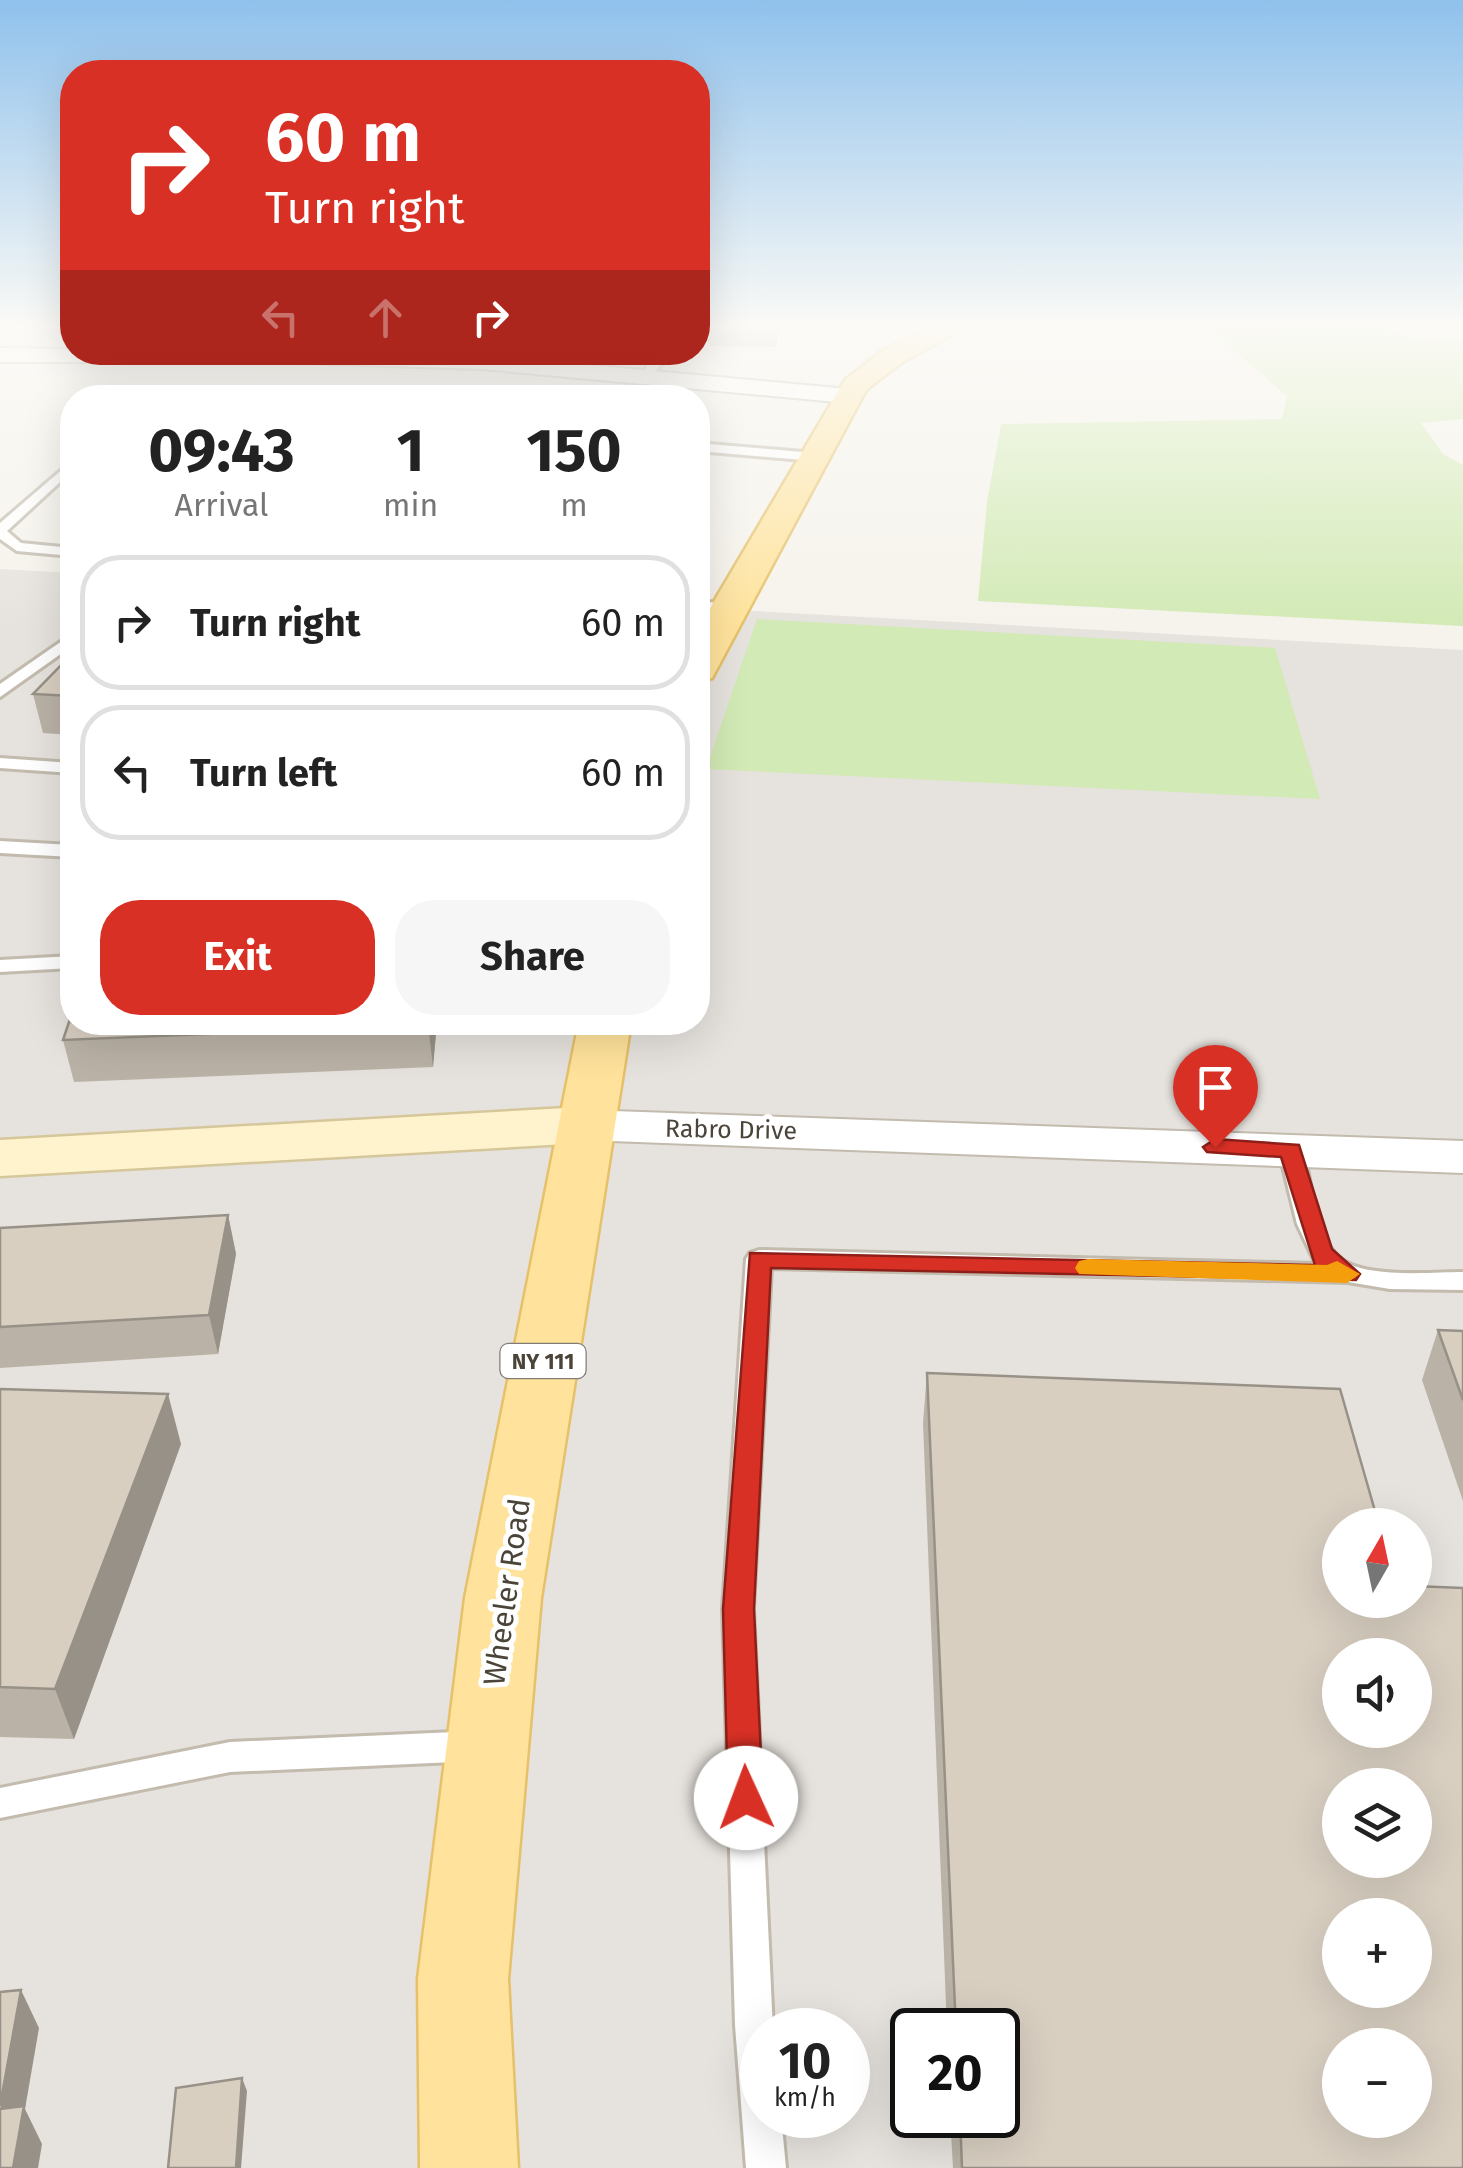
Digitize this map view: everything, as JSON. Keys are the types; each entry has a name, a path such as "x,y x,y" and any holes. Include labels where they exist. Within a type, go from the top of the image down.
{"main road":[{"path":"713,606 815,457 833,424"},
{"name":"Wheeler Road","path":"469,2168 463,1979 503,1598 602,1035"},
{"name":"Rabro Drive","path":"0,1158 584,1125"}],"street":[{"name":"Rabro Drive","path":"584,1125 1463,1157"}],"lane":[{"path":"710,449 815,457"},
{"path":"60,476 0,531 17,547 60,551"},
{"path":"0,503 27,506"},
{"path":"0,692 60,648"},
{"path":"0,763 60,767"},
{"path":"0,847 60,850"},
{"path":"0,966 60,963"},
{"path":"1290,1150 1324,1259 1347,1274"},
{"path":"766,2168 754,2026 738,1609 759,1259 1347,1274 1463,1281"},
{"path":"0,1803 230,1757 486,1746"}],"shaded area":[{"path":"0,569 60,572 60,1035 710,1035 710,609 1463,650 1463,2168 0,2168"}],"green space":[{"path":"1001,424 1422,424 1443,454 1463,465 1463,626 978,601 987,502"},
{"path":"757,619 1275,648 1320,799 710,769 710,757"}],"building":[{"path":"60,666 60,695 33,694"},
{"path":"65,1035 185,1035 63,1040"},
{"path":"228,1215 209,1315 0,1327 0,1228"},
{"path":"1438,1330 1463,1331 1463,1400"},
{"path":"927,1373 1340,1389 1374,1508 1322,1508 1322,1618 1432,1618 1432,1587 1463,1588 1463,2168 962,2168 961,2138 1020,2138 1020,2008 955,2008"},
{"path":"0,1389 168,1394 55,1689 0,1687"},
{"path":"21,1990 0,2106 0,1992"},
{"path":"242,2078 236,2168 168,2168 176,2088"},
{"path":"24,2106 13,2168 0,2168 0,2109"}],"slow traffic":[{"path":"1088,1268 1347,1274 1337,1270"}],"route":[{"path":"746,1798 738,1609 759,1259 1347,1274 1324,1259 1290,1150 1215,1147"}]}
